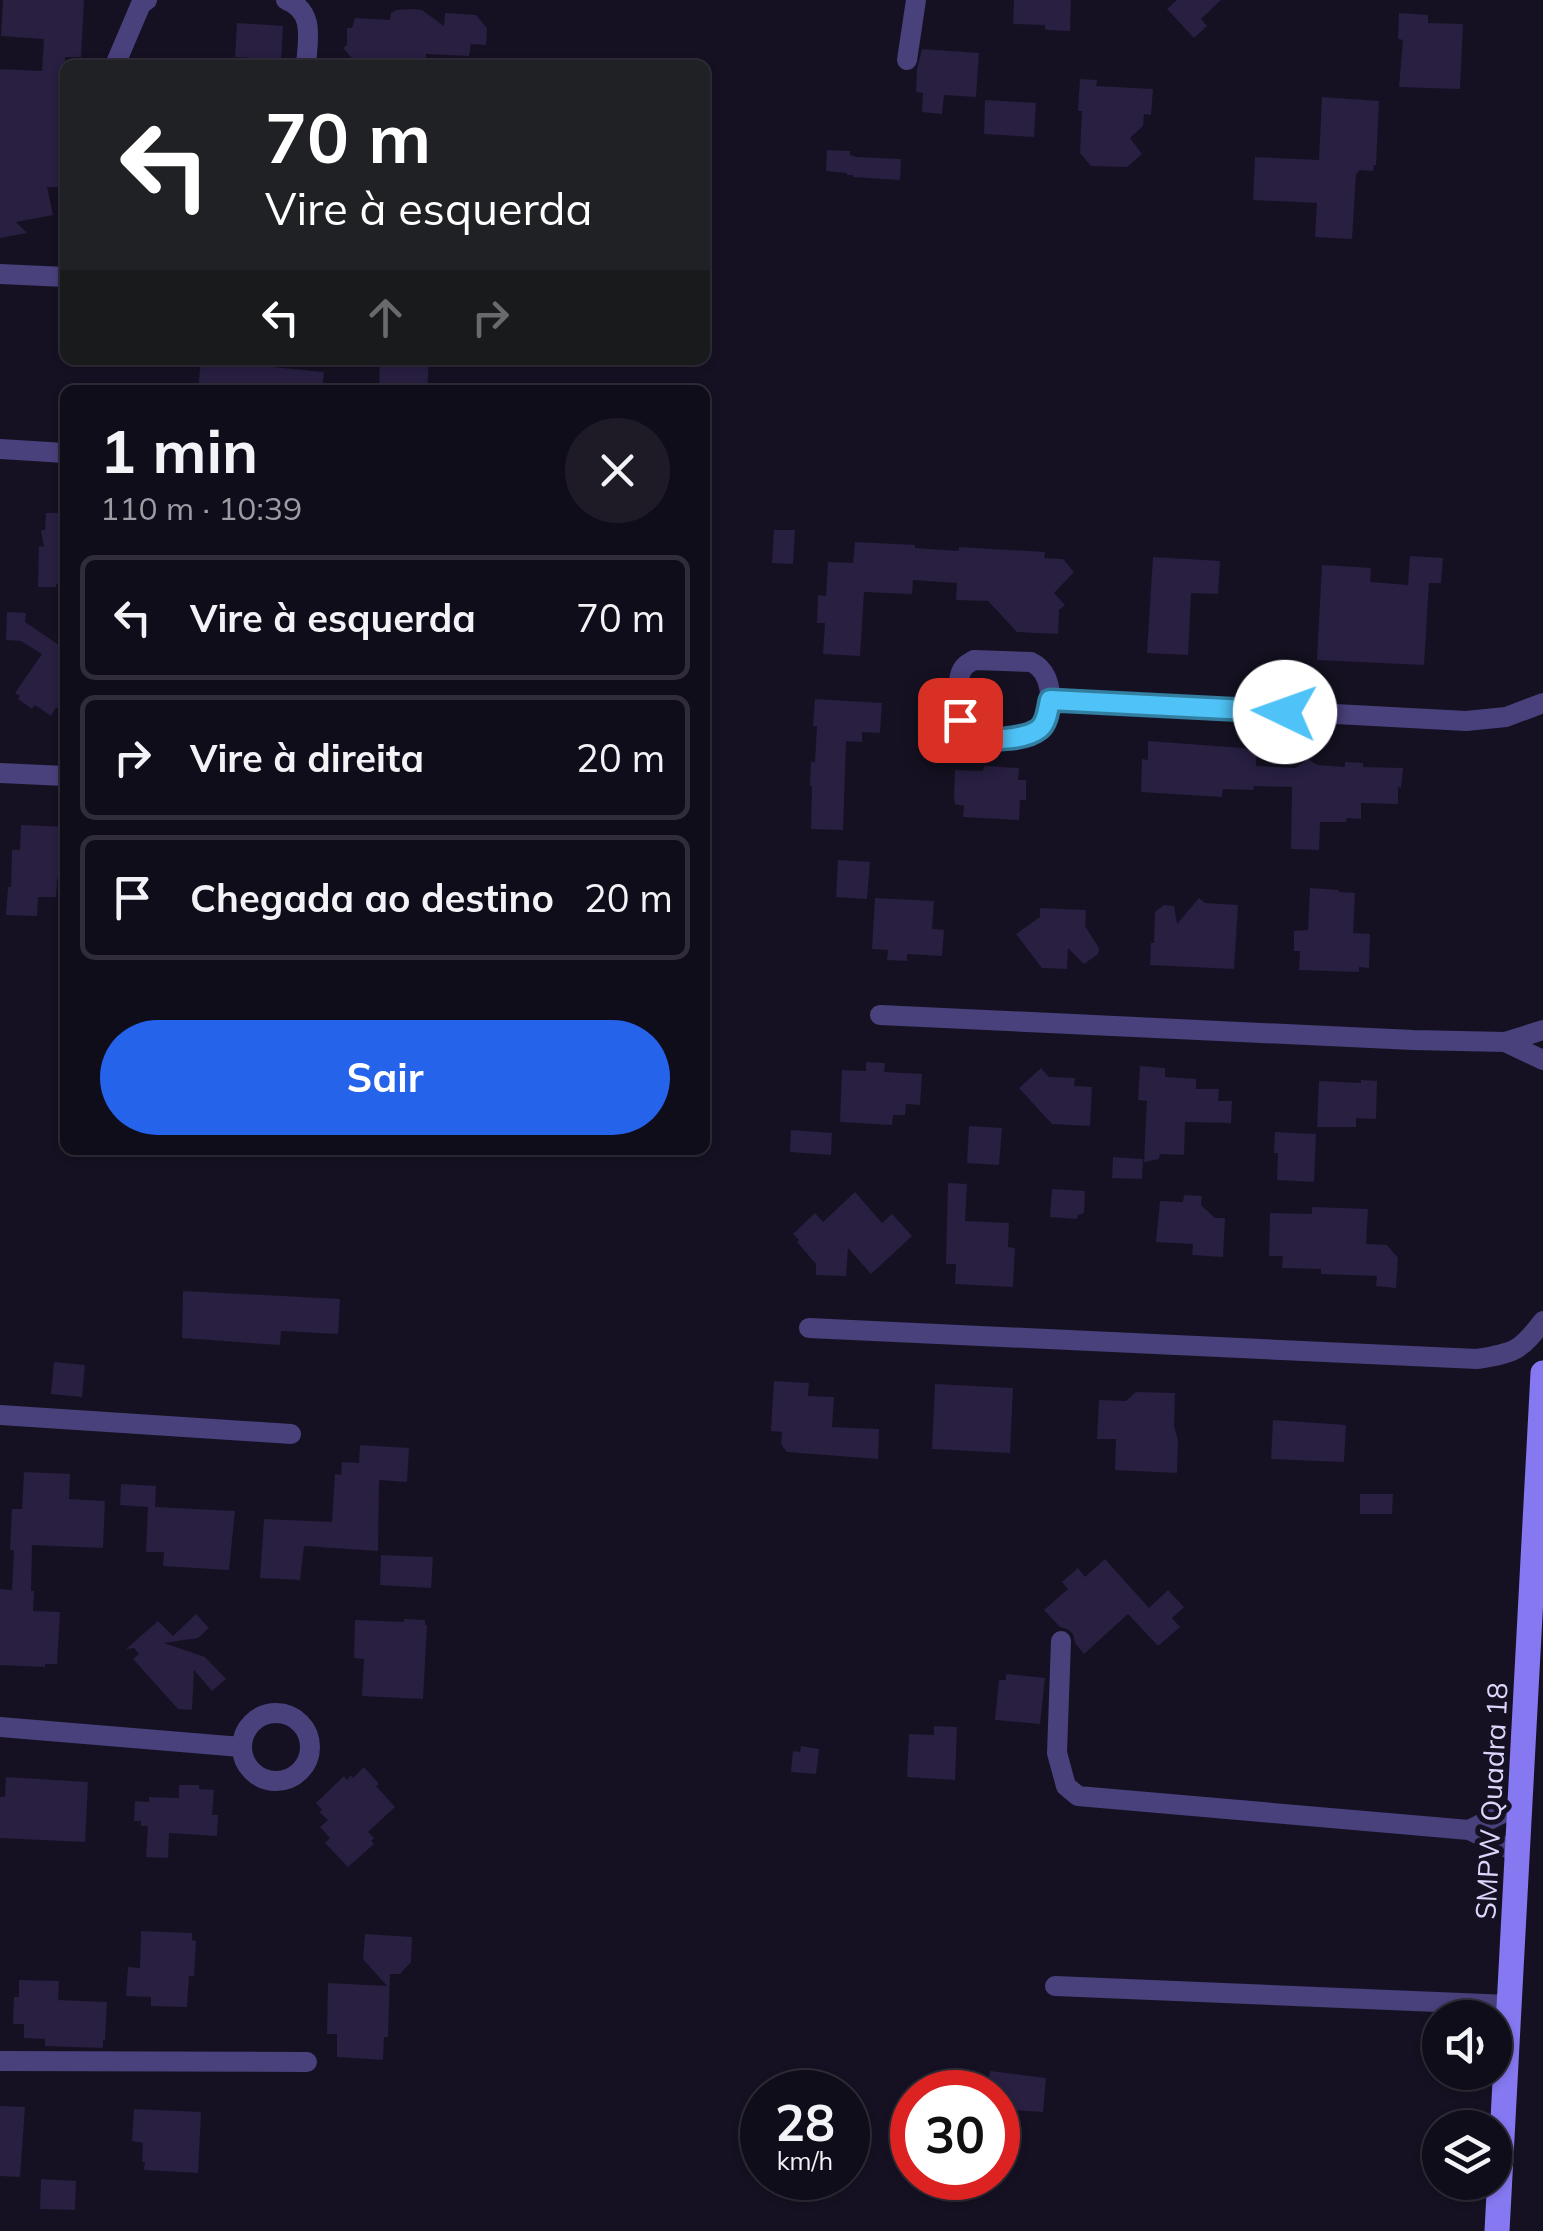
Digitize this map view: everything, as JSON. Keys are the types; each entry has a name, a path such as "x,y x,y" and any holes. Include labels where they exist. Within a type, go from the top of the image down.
{"street":[{"path":"117,60 147,0"},
{"path":"286,0 306,16 306,60"},
{"path":"907,60 916,0"},
{"path":"0,274 60,278"},
{"path":"0,448 60,453"},
{"path":"983,658 1031,662 1044,672 1050,700 1044,723 1031,734 1015,739 976,737 965,731 960,720 962,669 983,658"},
{"path":"1050,700 1466,721 1506,717 1543,703"},
{"path":"0,773 60,776"},
{"path":"880,1015 1412,1040 1505,1042 1543,1030"},
{"path":"1505,1042 1543,1060"},
{"path":"809,1328 1477,1358 1508,1354 1525,1344 1543,1321"},
{"name":"SMPW Quadra 18","path":"1509,2000 1521,1804 1536,1672 1543,1374"},
{"path":"0,1415 291,1434"},
{"path":"1061,1641 1057,1753 1066,1786 1078,1796 1469,1830 1518,1852"},
{"path":"0,1727 241,1747"},
{"path":"1469,1830 1521,1804"},
{"path":"1054,1986 1422,2001"},
{"path":"0,2060 307,2062"},
{"name":"SMPW Quadra 18","path":"1497,2231 1504,2090"}],"building":[{"path":"3,0 84,0 81,57 60,60 58,187 47,187 53,215 16,222 27,233 0,238 0,69 42,71 44,39 1,36"},
{"path":"1014,0 1071,0 1070,31 1013,24"},
{"path":"1177,0 1221,0 1201,19 1207,26 1194,38 1167,9"},
{"path":"396,10 422,10 444,26 445,13 476,15 487,28 486,45 471,44 469,56 426,54 426,60 354,60 343,48 347,45 347,28 352,28 355,18 390,20"},
{"path":"1399,13 1428,15 1428,23 1463,24 1460,89 1399,87 1403,40 1398,39"},
{"path":"237,23 283,26 281,60 235,57"},
{"path":"922,49 979,53 976,97 944,95 942,114 922,112 923,93 916,92"},
{"path":"1080,79 1097,80 1096,86 1153,89 1151,115 1144,114 1143,126 1130,138 1142,154 1127,167 1091,166 1080,153"},
{"path":"1322,97 1379,101 1376,165 1373,171 1360,170 1356,174 1352,239 1315,237 1317,203 1253,200 1255,157 1319,160"},
{"path":"985,100 1036,103 1034,137 984,134"},
{"path":"827,150 850,151 850,155 857,157 901,159 900,180 826,171"},
{"path":"200,365 324,372 323,385 198,385"},
{"path":"380,365 429,365 427,385 379,385"},
{"path":"46,513 60,513 60,584 56,587 38,587 39,546 44,547 41,530 45,530"},
{"path":"774,530 795,530 793,564 772,563"},
{"path":"855,542 959,551 959,547 1045,552 1044,558 1063,559 1074,572 1054,593 1065,605 1059,610 1058,634 1017,632 988,601 956,600 957,583 913,580 912,594 864,592 860,656 823,654 825,623 817,623 818,595 826,596 828,562 853,563"},
{"path":"1410,556 1443,558 1441,583 1429,583 1424,665 1317,660 1322,565 1371,568 1370,582 1408,585"},
{"path":"1153,557 1220,561 1218,594 1191,593 1188,655 1147,653"},
{"path":"7,612 26,613 25,622 60,646 60,710 56,707 51,716 35,705 32,709 15,693 42,654 21,641 6,640"},
{"path":"815,699 882,703 880,733 862,732 862,742 846,741 843,830 811,829"},
{"path":"1148,741 1256,749 1256,766 1295,768 1308,759 1317,765 1345,767 1345,762 1363,763 1363,767 1403,768 1398,804 1361,803 1361,819 1320,822 1319,850 1291,849 1292,787 1223,789 1222,797 1141,792 1142,759 1148,760"},
{"path":"984,766 1019,768 1018,780 1026,780 1026,800 1020,800 1019,820 963,817 964,806 955,804 955,770 983,771"},
{"path":"21,825 60,827 56,897 38,897 37,916 6,915 12,850 20,850"},
{"path":"838,860 870,862 867,899 836,897"},
{"path":"1310,888 1355,893 1353,933 1370,934 1369,968 1359,967 1359,972 1299,970 1300,951 1294,951 1294,931 1308,930"},
{"path":"875,898 934,901 932,929 944,930 942,956 907,954 907,961 887,960 888,950 872,949"},
{"path":"1199,898 1205,903 1238,905 1234,969 1150,965 1155,912 1164,905 1174,906 1177,924"},
{"path":"1040,908 1086,910 1085,926 1099,948 1098,954 1084,964 1068,948 1067,969 1042,968 1016,934 1040,917"},
{"path":"866,1062 885,1063 884,1072 922,1074 920,1105 906,1104 905,1115 893,1115 892,1125 840,1122 842,1070 866,1071"},
{"path":"1140,1066 1165,1068 1165,1077 1196,1079 1196,1089 1219,1089 1218,1101 1232,1101 1231,1123 1185,1122 1184,1155 1160,1154 1159,1159 1144,1162 1147,1101 1138,1100"},
{"path":"1041,1068 1049,1077 1075,1078 1074,1086 1092,1087 1090,1126 1052,1124 1019,1088"},
{"path":"1319,1081 1377,1081 1376,1119 1356,1118 1356,1127 1317,1127"},
{"path":"969,1126 1002,1128 999,1165 967,1163"},
{"path":"791,1130 832,1133 831,1155 790,1152"},
{"path":"1275,1132 1316,1134 1314,1182 1277,1180"},
{"path":"1113,1157 1143,1159 1142,1179 1112,1178"},
{"path":"948,1183 967,1184 965,1221 1009,1223 1008,1247 1015,1248 1013,1287 955,1284 956,1264 946,1264"},
{"path":"1052,1189 1085,1191 1084,1213 1077,1219 1050,1217"},
{"path":"855,1192 882,1223 892,1214 912,1236 871,1274 848,1248 846,1276 816,1275 816,1264 793,1234 815,1213 823,1222"},
{"path":"1184,1195 1202,1196 1201,1205 1215,1218 1225,1218 1223,1257 1192,1255 1193,1244 1156,1242 1160,1201 1183,1202"},
{"path":"1312,1207 1368,1209 1366,1244 1387,1245 1398,1258 1396,1288 1376,1286 1377,1276 1282,1268 1283,1256 1269,1256 1270,1213 1312,1214"},
{"path":"183,1291 340,1299 338,1334 281,1331 280,1345 182,1338"},
{"path":"54,1362 85,1365 82,1397 51,1394"},
{"path":"774,1381 809,1383 808,1396 834,1397 832,1427 879,1429 878,1459 787,1452 781,1444 782,1432 771,1431"},
{"path":"935,1384 1013,1388 1010,1453 932,1449"},
{"path":"1136,1392 1175,1393 1177,1473 1115,1470 1116,1439 1097,1439 1099,1400 1126,1401"},
{"path":"1273,1420 1346,1425 1344,1462 1271,1459"},
{"path":"360,1445 409,1448 407,1482 379,1480 378,1551 304,1546 300,1580 260,1578 264,1519 332,1522 335,1474 341,1475 342,1462 359,1463"},
{"path":"24,1472 70,1474 69,1499 105,1501 103,1548 32,1545 33,1611 60,1612 57,1664 45,1667 0,1665 0,1589 12,1590 12,1509 22,1509"},
{"path":"121,1484 156,1486 155,1507 235,1511 229,1570 163,1566 164,1552 146,1552 148,1507 120,1505"},
{"path":"1360,1494 1393,1494 1392,1514 1360,1514"},
{"path":"381,1555 433,1557 431,1588 380,1585"},
{"path":"1105,1559 1149,1608 1168,1590 1184,1607 1172,1618 1180,1627 1158,1646 1128,1614 1084,1654 1073,1634 1044,1610 1068,1589 1062,1582 1078,1568 1085,1577"},
{"path":"196,1614 209,1628 198,1638 164,1643 205,1657 226,1679 212,1691 194,1670 192,1710 178,1709 133,1659 139,1654 134,1648 126,1649 158,1621 173,1636"},
{"path":"355,1620 425,1620 427,1625 423,1699 362,1696 364,1659 354,1658"},
{"path":"1006,1674 1045,1678 1040,1724 995,1720 999,1680 1006,1680"},
{"path":"934,1726 957,1727 955,1780 907,1777 909,1734 934,1735"},
{"path":"801,1746 819,1749 816,1774 791,1772 793,1751 800,1752"},
{"path":"364,1767 395,1807 368,1832 374,1844 348,1867 325,1843 330,1838 320,1827 328,1820 316,1803 344,1776 347,1780 351,1775 353,1778"},
{"path":"6,1777 88,1782 85,1842 0,1838 0,1797 5,1797"},
{"path":"179,1785 214,1790 212,1815 218,1815 217,1836 169,1833 168,1858 146,1857 148,1826 134,1821 135,1801 149,1802 149,1797 179,1798"},
{"path":"141,1931 192,1933 192,1940 196,1941 194,1976 189,1976 187,2007 151,2006 151,1997 126,1996 128,1967 140,1968"},
{"path":"365,1934 412,1937 411,1962 400,1974 390,1974 388,2037 384,2037 383,2060 337,2057 337,2034 327,2034 328,1983 387,1986 363,1959"},
{"path":"19,1980 59,1981 58,2000 107,2002 103,2048 45,2046 45,2039 24,2038 24,2024 13,2024"},
{"path":"1020,2075 1046,2078 1043,2112 1020,2110"},
{"path":"0,2106 25,2107 20,2177 0,2176"},
{"path":"134,2109 201,2112 198,2173 144,2170 143,2143 132,2141"},
{"path":"41,2179 76,2181 75,2210 40,2209"}],"route":[{"path":"960,720 965,731 976,737 1015,739 1039,729 1050,700 1285,712"}]}
